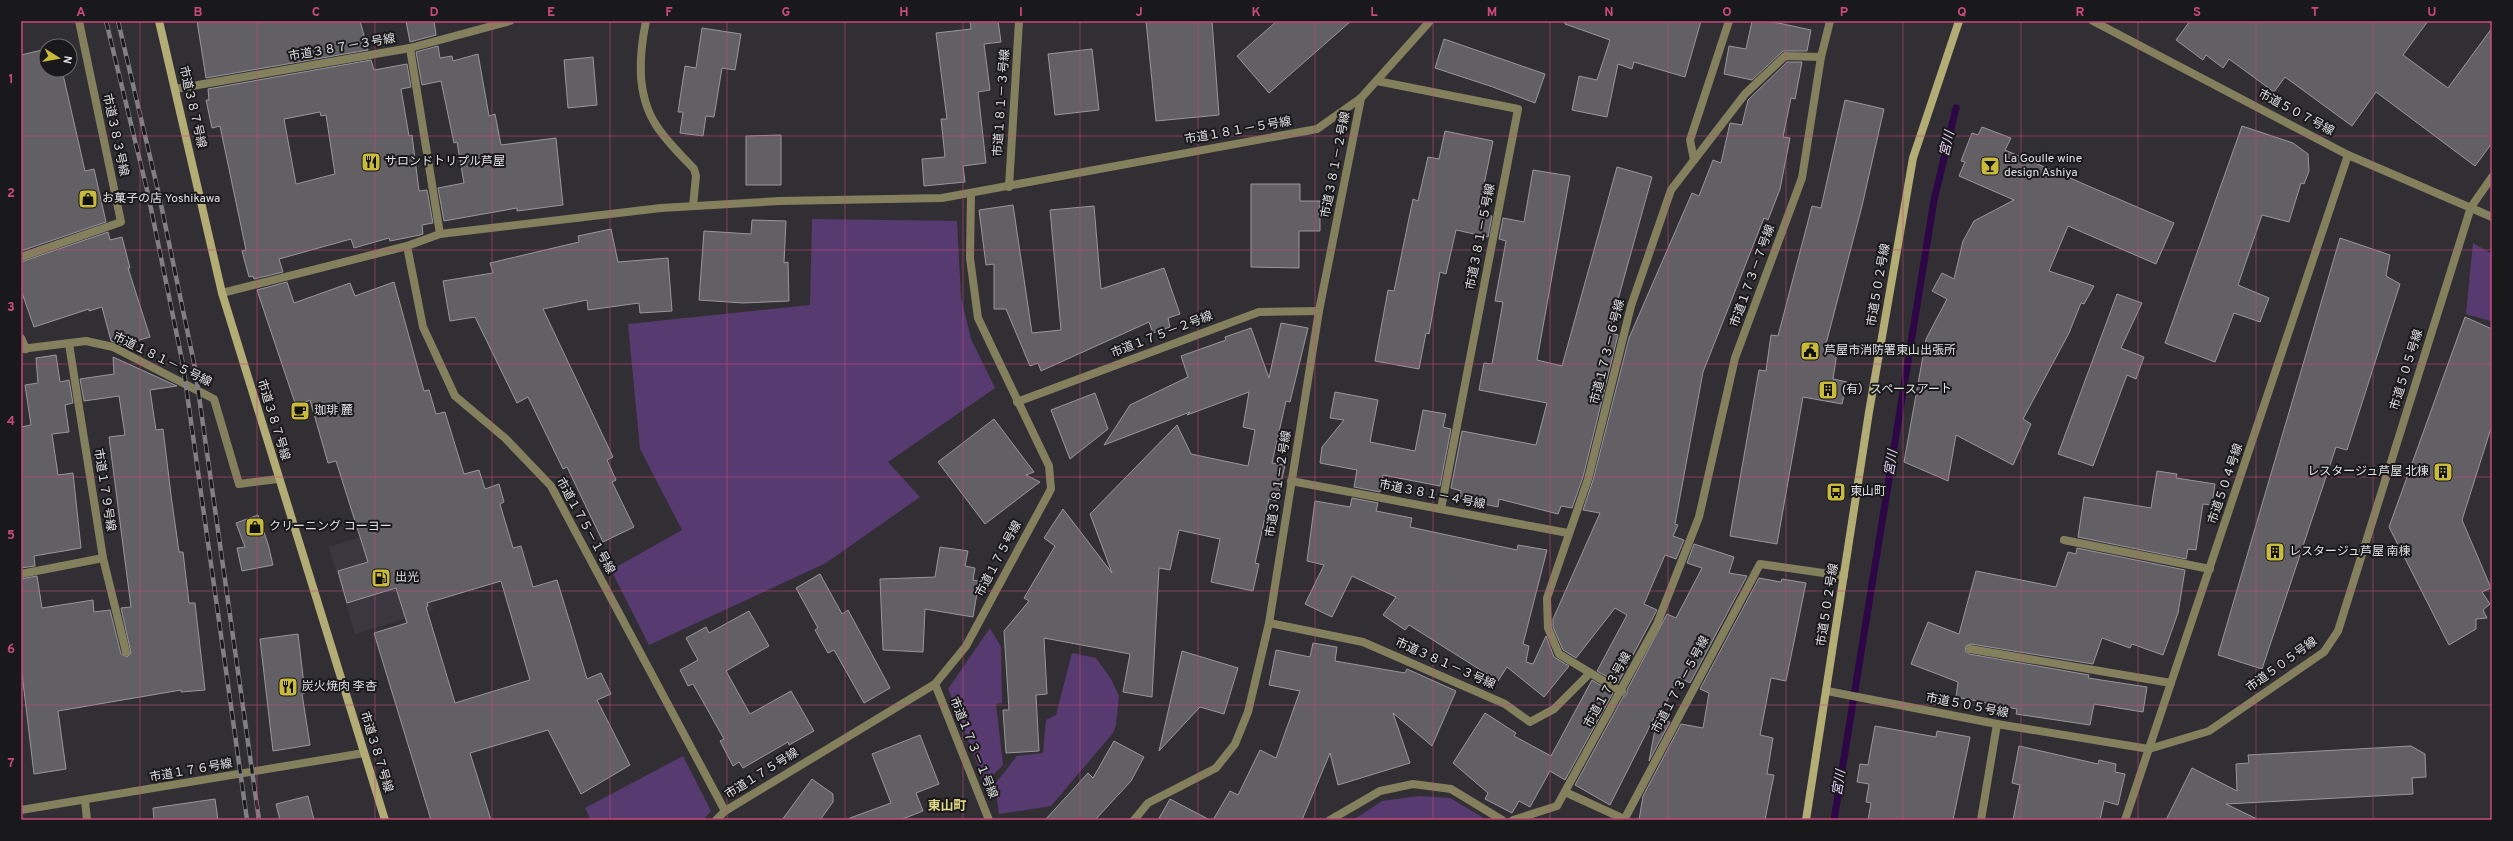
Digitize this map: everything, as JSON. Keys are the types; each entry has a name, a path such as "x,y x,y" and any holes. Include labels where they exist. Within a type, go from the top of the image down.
{"street":[{"name":"市道３８３号線","path":"21,257 120,222 79,21"},
{"name":"市道３８７号線","path":"160,21 222,293 278,479 385,820"},
{"name":"市道３８７－３号線","path":"175,89 410,48 510,21"},
{"path":"646,21 641,65 642,93 655,124 694,169 696,176 693,206"},
{"name":"市道１８１－３号線","path":"1009,186 1019,21"},
{"name":"市道１８１－５号線","path":"222,293 406,246 440,234 693,206 780,200 942,198 1317,129 1361,98 1378,81 1430,21"},
{"path":"1694,160 1690,140 1729,21"},
{"name":"市道１７３－７号線","path":"1690,539 1699,517 1735,358 1802,178 1821,57 1830,21"},
{"name":"市道５０２号線","path":"1806,820 1844,576 1913,158 1959,21"},
{"name":"市道５０７号線","path":"2093,21 2348,155 2492,217"},
{"path":"410,48 440,234"},
{"name":"市道１７３－６号線","path":"1622,692 1559,654 1548,628 1547,598 1568,533 1588,479 1631,306 1671,190 1745,94 1785,56 1821,57"},
{"name":"市道３８１－５号線","path":"1378,81 1518,110 1441,509"},
{"name":"市道３８１－２号線","path":"1134,820 1148,803 1216,768 1235,744 1248,712 1269,623 1319,311 1361,98"},
{"name":"市道５０４号線","path":"2125,820 2348,155"},
{"name":"市道５０５号線","path":"1827,691 1997,724 2149,749 2209,731 2324,652 2338,631 2471,207 2492,177"},
{"name":"市道１７５号線","path":"716,820 725,811 935,684 966,646 1051,490 1049,466 978,318 970,258 971,193"},
{"name":"市道１７５－１号線","path":"406,246 423,327 455,396 505,438 551,486 725,811"},
{"name":"市道１７５－２号線","path":"1017,402 1259,312 1319,311"},
{"path":"21,338 23,349"},
{"name":"市道１８１－５号線","path":"23,349 86,341 113,347 214,399 239,484 278,479"},
{"name":"市道１７９号線","path":"69,344 103,558 126,652"},
{"name":"市道３８１－４号線","path":"1292,481 1568,533"},
{"name":"市道１７３号線","path":"1513,820 1532,817 1557,806 1622,692 1657,624 1690,539"},
{"path":"2064,540 2210,569"},
{"path":"21,574 103,558"},
{"name":"市道１７３－５号線","path":"1624,819 1760,564 1844,576"},
{"name":"市道３８１－３号線","path":"1269,623 1363,642 1505,704 1530,722 1554,709 1590,673"},
{"path":"1970,650 2171,683"},
{"name":"市道１７３－１号線","path":"935,684 989,820"},
{"path":"1981,820 1997,724"},
{"name":"市道１７６号線","path":"21,810 85,801 364,753"},
{"path":"1330,820 1380,791 1413,784 1451,789 1502,820"},
{"path":"1565,792 1624,819"},
{"path":"85,801 87,820"}],"shaded area":[{"path":"812,219 957,221 961,297 971,339 995,388 888,462 920,497 826,563 649,645 611,570 682,530 640,449 628,324 810,305"},
{"path":"2473,243 2492,254 2492,319 2490,321 2466,314"},
{"name":"出光","path":"406,522 433,610 355,634 329,547"},
{"path":"990,628 1001,647 1002,703 996,704 1003,765 985,783 948,689"},
{"path":"1072,653 1096,658 1111,679 1119,696 1116,725 1113,733 1051,806 999,814 995,784 1017,756 1043,753 1046,720 1056,715"},
{"path":"683,756 711,811 703,820 591,820 585,808"},
{"path":"1419,796 1450,798 1482,817 1482,820 1353,820 1382,801"}],"building":[{"path":"197,21 360,21 368,50 206,78"},
{"path":"406,21 434,21 436,35 410,42"},
{"path":"970,21 998,21 1001,42 984,44 990,90 978,92 986,163 963,166 965,182 924,186 922,159 945,157 941,119 947,119 936,33 971,29"},
{"path":"1146,21 1212,21 1219,115 1156,121"},
{"path":"1277,21 1351,21 1269,93 1237,56"},
{"path":"1565,21 1701,21 1685,77 1634,62 1632,69 1618,64 1607,117 1572,110 1579,76 1597,80 1610,40 1565,24"},
{"path":"1752,21 1769,21 1811,30 1807,51 1783,51 1752,80 1724,74 1729,46 1746,49"},
{"path":"2190,21 2428,21 2403,55 2448,88 2492,28 2492,143 2475,166 2376,92 2352,126 2285,77 2274,92 2229,59 2223,68 2206,55 2203,60 2176,40"},
{"path":"702,28 741,34 735,70 722,68 714,117 706,116 703,136 680,133 683,112 678,112 685,66 696,68"},
{"path":"1444,39 1545,74 1535,103 1493,87 1435,68"},
{"path":"438,46 440,58 452,56 453,61 478,54 489,116 495,114 501,145 556,138 563,205 517,211 517,208 444,221 438,188 464,183 457,142 454,143 441,81 422,85 416,52"},
{"path":"1092,49 1099,110 1055,115 1048,54"},
{"path":"38,51 38,78 64,78 85,171 94,169 106,222 21,251 21,55"},
{"path":"593,57 597,105 568,108 564,60"},
{"path":"371,60 374,70 407,64 411,87 401,89 409,136 412,135 419,191 427,190 433,223 422,225 423,234 420,235 390,241 389,238 354,248 351,239 279,259 283,272 254,279 253,276 249,277 242,251 246,250 220,126 212,128 206,100 209,100 208,89","holes":["320,112 321,116 326,115 335,174 296,184 284,119"]},
{"path":"1787,62 1802,62 1795,99 1791,98 1783,137 1790,138 1780,189 1768,220 1764,218 1703,372 1675,524 1678,525 1673,536 1684,540 1676,559 1665,555 1644,604 1657,610 1618,683 1597,671 1627,615 1615,608 1576,658 1563,650 1553,627 1553,619 1600,513 1583,510 1593,480 1629,338 1692,193 1699,196 1713,160 1721,163 1730,123 1742,125 1748,100"},
{"path":"1845,100 1884,109 1862,206 1826,344 1838,346 1833,379 1847,382 1842,404 1803,397 1777,544 1730,536 1759,370 1766,371 1771,335 1778,336 1812,206 1821,208"},
{"path":"2242,126 2293,143 2308,154 2309,171 2304,184 2301,183 2289,222 2262,215 2238,285 2269,298 2260,322 2234,313 2215,362 2165,343"},
{"path":"1982,127 2011,138 2005,150 2174,223 2156,264 2068,226 2049,271 2094,286 2084,304 2081,303 2069,333 2023,419 2031,424 2013,465 1956,435 1948,481 1904,462 1926,339 1947,299 1932,291 1942,273 1954,279 1963,241 1974,221 2014,200 1959,176 1965,162 1961,161 1972,133 1978,135"},
{"path":"1445,131 1493,141 1478,213 1492,216 1488,237 1456,230 1446,274 1440,272 1429,334 1426,333 1419,369 1375,361 1388,290 1394,291 1413,199 1418,201 1428,157 1439,159"},
{"path":"781,135 781,185 746,185 746,136"},
{"path":"1617,167 1652,177 1609,332 1618,335 1583,477 1572,508 1561,506 1558,514 1499,499 1498,507 1460,499 1461,491 1451,488 1462,431 1536,445 1547,403 1479,390 1484,363 1492,364 1503,302 1495,301 1506,241 1499,239 1503,218 1524,222 1533,170 1570,176 1537,360 1562,366"},
{"path":"1251,184 1300,184 1300,201 1320,201 1320,231 1299,231 1299,268 1251,267"},
{"path":"1013,205 1032,333 1061,330 1050,210 1094,206 1101,289 1164,268 1180,314 1168,318 1170,327 1153,333 1149,322 1041,371 1038,363 1030,366 1006,309 994,309 994,264 986,265 979,210"},
{"path":"752,220 786,221 784,263 788,262 789,301 743,303 699,300 704,231 751,234"},
{"path":"611,229 618,262 668,258 672,311 640,313 639,303 588,310 587,300 543,309 613,457 607,460 616,480 612,482 634,527 603,542 567,467 563,469 528,397 517,403 475,317 450,321 443,281 493,273 490,263 579,242 578,236"},
{"path":"108,232 110,240 122,237 130,268 128,268 150,337 122,345 111,341 102,307 89,311 89,309 34,327 21,290 21,262"},
{"name":"レスタージュ芦屋 南棟","path":"2340,238 2390,255 2386,276 2400,284 2347,450 2336,447 2262,669 2218,655"},
{"path":"287,282 294,303 350,283 355,296 394,282 424,391 429,390 436,414 445,412 464,474 479,470 485,489 499,484 504,502 500,504 513,548 521,546 533,587 557,580 587,679 601,673 611,694 597,700 630,765 581,794 548,730 470,753 491,820 431,820 374,633 407,623 396,588 347,603 338,571 368,562 336,461 328,463 310,400 296,406 257,290","holes":["501,581 530,680 455,703 426,607 428,606 427,603"]},
{"path":"2117,294 2142,303 2121,348 2144,357 2136,379 2127,375 2093,466 2058,454"},
{"name":"レスタージュ芦屋 北棟","path":"2465,317 2492,329 2492,425 2462,520 2491,588 2482,592 2490,604 2483,610 2487,618 2476,619 2476,629 2449,645 2389,527"},
{"path":"1281,323 1308,328 1290,402 1286,401 1272,463 1285,465 1277,501 1269,499 1255,563 1259,564 1253,591 1211,582 1220,539 1179,530 1170,570 1159,568 1152,697 1123,692 1130,654 1044,638 1047,694 1036,695 1039,751 1006,753 1003,710 1009,710 1004,631 1029,601 1024,598 1055,546 1044,538 1063,509 1112,573 1090,514 1177,425 1191,454 1248,466 1255,430 1243,427 1249,392 1187,415 1190,412 1104,445 1130,405 1188,377 1181,356 1226,340 1225,337 1251,328 1269,378"},
{"path":"56,355 60,382 69,380 73,403 65,405 69,432 52,434 58,475 73,473 81,548 34,556 35,566 21,568 21,427 31,425 25,385 38,383 36,358"},
{"path":"113,357 177,386 150,390 156,430 163,429 179,552 183,552 189,603 195,603 205,690 181,692 181,690 58,711 66,769 34,774 21,665 21,579 37,576 42,608 93,600 94,612 110,610 121,654 127,657 131,653 121,608 131,607 109,437 125,435 119,396 84,401 80,379 114,374"},
{"path":"1335,392 1378,400 1370,442 1415,451 1423,410 1446,414 1443,427 1451,429 1440,486 1383,475 1380,492 1354,487 1357,470 1320,463 1322,447 1344,420 1330,418"},
{"path":"1095,393 1108,429 1070,459 1051,410"},
{"path":"994,419 1034,472 1026,475 1040,482 985,524 938,462"},
{"path":"2157,471 2177,474 2176,478 2215,484 2212,505 2203,504 2196,550 2188,549 2186,559 2078,537 2084,497 2151,508"},
{"path":"1352,498 1378,503 1376,511 1412,518 1410,527 1517,550 1518,545 1547,550 1523,644 1529,646 1526,662 1533,664 1546,636 1554,657 1569,666 1544,697 1507,667 1498,681 1409,625 1405,630 1383,615 1396,597 1352,576 1332,617 1305,604 1324,565 1307,561 1315,501 1350,507"},
{"path":"258,515 268,544 273,565 242,571 237,548 245,547 236,523"},
{"path":"1694,544 1734,557 1729,573 1747,576 1690,683 1679,677 1663,709 1659,708 1610,805 1575,785 1623,697 1627,694 1627,690 1667,614 1676,618 1702,568 1687,563"},
{"path":"940,547 968,551 965,566 975,568 973,580 979,581 973,617 925,609 923,652 883,650 880,579 935,577"},
{"path":"2077,548 2185,570 2178,613 2163,655 2132,644 2130,648 2102,638 2093,664 1971,644 1966,646 1965,651 1969,654 2089,675 2088,678 2147,687 2143,712 2094,704 2090,725 2016,714 2017,709 1956,697 1958,682 1911,664 1928,622 1959,634 1976,571 2056,587 2068,552 2076,554"},
{"path":"820,574 842,614 848,610 890,688 864,703 834,650 828,653 815,630 818,628 796,588"},
{"path":"1759,578 1781,582 1782,579 1806,583 1786,681 1771,678 1760,735 1773,738 1767,774 1774,775 1765,820 1639,820 1643,796 1681,724 1703,728 1709,693 1700,689"},
{"path":"749,611 769,646 726,671 750,714 791,691 814,731 789,745 788,742 743,768 739,762 733,766 720,741 724,739 693,684 688,686 680,670 698,660 686,638 706,627 709,633"},
{"path":"298,634 305,693 302,694 310,745 273,751 260,639"},
{"path":"1313,643 1337,647 1335,661 1405,673 1407,669 1456,691 1432,746 1393,713 1410,763 1338,785 1330,753 1302,820 1213,820 1230,791 1238,795 1260,750 1276,758 1300,691 1269,685 1276,650 1310,657"},
{"path":"1182,651 1238,668 1224,714 1200,707 1159,751"},
{"path":"1592,680 1613,693 1565,780 1550,771 1530,807 1519,801 1512,813 1485,799 1488,793 1453,763 1485,713 1516,733 1514,736 1551,756"},
{"path":"1657,719 1670,722 1649,761"},
{"path":"1875,726 1936,737 1937,731 1970,737 1953,820 1868,820 1871,803 1866,802 1869,784 1857,782 1860,764 1868,765"},
{"path":"920,735 939,784 916,793 923,811 900,820 850,820 850,818 891,803 872,754"},
{"path":"1114,741 1144,757 1131,781 1095,820 1045,820 1088,773 1093,778"},
{"path":"2019,746 2098,764 2099,760 2116,764 2115,772 2125,774 2118,805 2104,801 2100,820 2013,820 2020,785 2012,783"},
{"path":"2411,746 2425,754 2426,777 2412,778 2413,794 2226,804 2259,820 2166,820 2192,768 2237,791 2236,764 2249,763 2248,755"},
{"path":"812,779 833,794 833,802 820,820 782,820"},
{"path":"308,796 314,820 280,820 276,804"},
{"path":"215,799 218,820 154,820 153,808"},
{"path":"1170,799 1210,820 1158,820"}],"waterway":[{"name":"宮川","path":"1834,820 1934,200 1956,108"}],"railway":[{"path":"106,21 148,194 183,365 247,820"},
{"path":"118,21 159,195 195,368 259,820"}],"place":[{"name":"サロンドトリプル芦屋","path":"371,162"},
{"name":"La Goulle wine design Ashiya","path":"1990,166"},
{"name":"お菓子の店 Yoshikawa","path":"88,199"},
{"name":"芦屋市消防署東山出張所","path":"1810,351"},
{"name":"(有）スペースアート","path":"1828,390"},
{"name":"珈琲 麓","path":"300,411"},
{"name":"レスタージュ芦屋 北棟","path":"2443,472"},
{"name":"東山町","path":"1836,492"},
{"name":"クリーニング コーヨー","path":"255,527"},
{"name":"レスタージュ芦屋 南棟","path":"2275,552"},
{"name":"出光","path":"381,578"},
{"name":"炭火焼肉 李杏","path":"288,687"}],"district":[{"name":"東山町","path":"947,807"}]}
